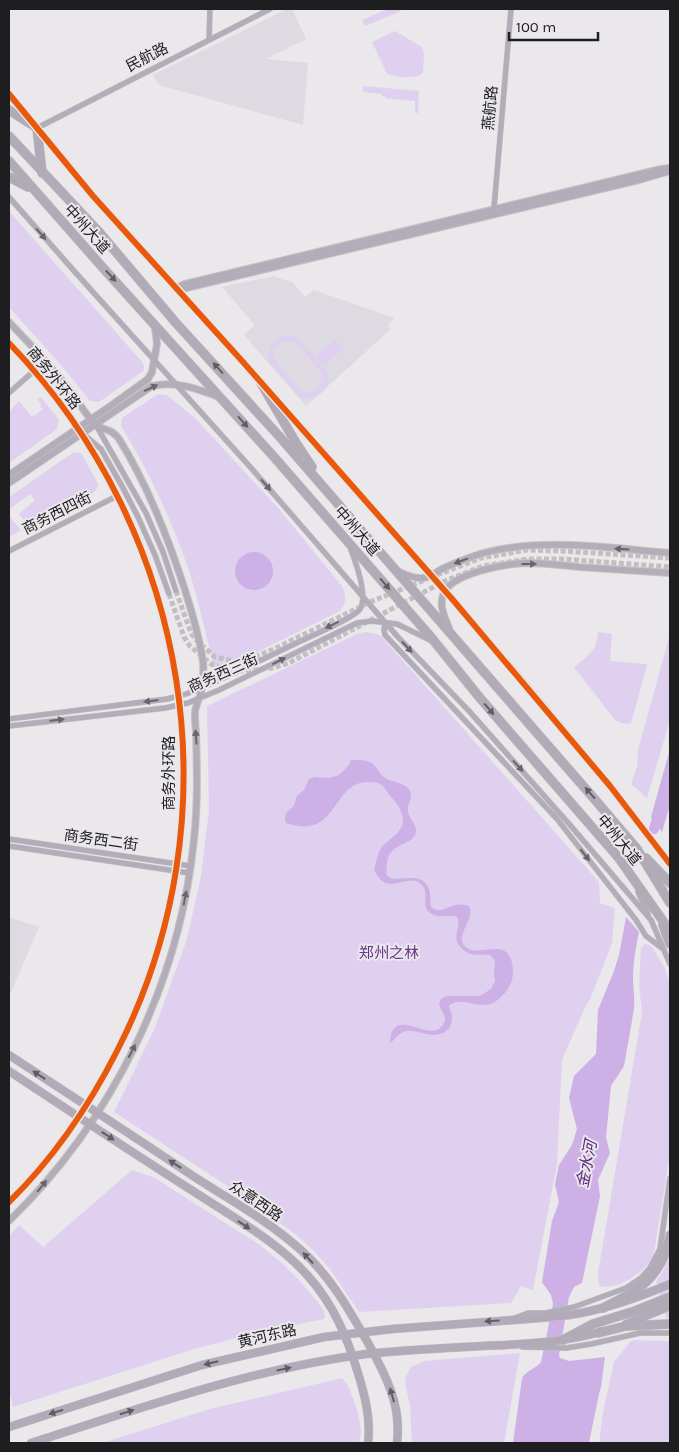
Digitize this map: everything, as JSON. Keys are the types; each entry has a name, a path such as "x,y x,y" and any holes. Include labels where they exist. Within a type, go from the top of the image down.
{"highway":[{"path":"9,110 37,128 42,173"},
{"name":"中州大道","path":"9,136 99,232 176,323 334,498 597,802 637,849 670,903"},
{"name":"中州大道","path":"9,161 222,398 435,642 480,698 618,857 670,931"},
{"path":"9,177 35,191"},
{"path":"261,382 296,443 334,498"},
{"path":"637,849 667,876 670,882"},
{"path":"658,914 667,946"},
{"path":"603,1308 630,1294 647,1282 661,1264 670,1236"},
{"path":"565,1344 593,1324 636,1311 670,1297"},
{"path":"598,1333 626,1326 670,1324"}],"main road":[{"name":"众意西路","path":"9,1055 250,1212 302,1252 330,1283 384,1372 392,1393 397,1420 397,1443"},
{"name":"众意西路","path":"9,1071 243,1223 294,1261 320,1291 341,1324 366,1398 369,1417 368,1443"},
{"name":"黄河东路","path":"9,1427 202,1365 324,1337 392,1329 511,1320 543,1315 569,1315 637,1298 670,1284"},
{"path":"31,1443 208,1387 318,1361 403,1351 565,1344 620,1326 670,1306"}],"street":[{"path":"209,39 210,9"},
{"name":"民航路","path":"37,128 270,9"},
{"name":"燕航路","path":"494,208 511,9"},
{"path":"9,94 93,196 261,382 445,591 610,786 670,864"},
{"path":"176,288 184,284 494,208 660,169 670,170"},
{"path":"176,288 186,288 654,176 670,170"},
{"path":"9,196 252,469 385,622 570,825 650,920 667,946 670,964"},
{"name":"商务外环路","path":"9,322 70,390 93,422 114,432 119,438 148,492 162,525 183,584 198,636 203,664 202,687 195,712 198,774 190,869 180,919 157,995 139,1038 118,1079 90,1124 64,1160 32,1198 9,1221"},
{"path":"9,482 93,422 148,379 152,372 158,344 154,324"},
{"name":"商务外环路","path":"9,343 58,399 80,431 117,496 143,554 161,608 171,648 184,754 180,838 176,867 167,916 144,990 127,1032 106,1073 86,1105 33,1176 9,1202"},
{"path":"9,393 45,361"},
{"path":"93,422 152,386 176,384 192,387 222,398"},
{"path":"93,422 146,514 176,591"},
{"path":"9,475 80,431"},
{"path":"80,431 101,449 123,488 148,540 169,594"},
{"name":"商务西四街","path":"9,551 117,496"},
{"path":"349,542 359,572 362,595"},
{"path":"396,571 417,578 423,578 474,556 491,551 519,547 551,545 670,553"},
{"path":"451,634 442,609 442,596 445,591 456,582 493,567 524,563 670,573"},
{"name":"商务西三街","path":"9,719 178,696 202,687 353,615 359,610 362,595"},
{"name":"商务西三街","path":"9,726 179,705 219,690 357,624 372,621 397,624 435,642"},
{"path":"385,622 385,635 557,819 636,920 646,936 667,946"},
{"name":"商务西二街","path":"9,839 176,867"},
{"name":"商务西二街","path":"9,846 190,869"},
{"path":"632,878 650,920"},
{"path":"543,1315 574,1307 626,1288 650,1268 660,1249 668,1212 670,1178"},
{"path":"565,1344 591,1344 640,1333 670,1333"}],"shaded area":[{"path":"287,9 292,9 306,39 266,59 308,63 303,125 159,85 153,75"},
{"path":"274,276 293,283 305,297 314,290 394,318 388,326 391,329 306,406 244,335 255,325 222,287"},
{"path":"9,917 39,927 9,997"}],"green space":[{"path":"388,9 400,9 401,11 365,26 362,20"},
{"path":"395,31 422,47 424,54 423,73 420,75 405,77 387,74 372,42"},
{"path":"363,86 419,91 418,113 415,113 415,101 385,98 382,94 363,92"},
{"path":"9,211 143,363 143,371 99,402 90,401 9,307"},
{"path":"280,337 295,337 327,374 328,384 317,396 300,398 269,362 269,350 273,342","holes":["285,341 296,343 322,373 322,378 313,392 309,393 300,390 276,362 274,357 275,348 279,344"]},
{"path":"335,339 343,349 324,366 315,357"},
{"path":"158,394 167,395 196,419 279,509 342,586 345,599 340,611 223,669 218,670 214,668 196,593 167,513 121,426 122,418"},
{"path":"41,397 59,420 57,429 9,463 9,412 19,401 31,416 36,415 43,409 37,399"},
{"path":"74,452 80,453 83,456 98,484 97,489 93,493 29,526 19,514 35,500 30,494 11,508 9,506 9,497"},
{"path":"9,516 20,531 9,537"},
{"name":"郑州之林","path":"365,632 381,636 599,882 600,903 615,908 612,943 589,1002 562,1060 557,1164 533,1290 521,1286 511,1303 359,1312 330,1269 295,1234 235,1191 114,1112 154,1030 187,939 201,876 209,810 207,706 357,634"},
{"path":"598,632 612,634 610,661 646,664 647,666 631,723 627,724 615,720 574,667 594,649"},
{"path":"670,634 670,720 647,798 631,784 637,767 638,750"},
{"path":"645,944 652,947 665,968 670,985 670,1154 654,1253 644,1269 632,1278 605,1287 599,1286 598,1273 641,1018 639,986 641,948"},
{"path":"132,1170 155,1178 260,1245 299,1280 324,1311 324,1319 256,1333 194,1349 13,1407 9,1390 9,1236 19,1225 43,1247"},
{"path":"670,1253 670,1319 666,1318 656,1281 663,1271"},
{"path":"634,1340 670,1341 670,1443 599,1443 603,1412 614,1362 630,1342"},
{"path":"520,1353 504,1443 412,1443 410,1405 405,1384 406,1376 411,1367 425,1361"},
{"path":"342,1378 352,1395 359,1418 361,1436 359,1443 102,1443 210,1409"}],"water":[{"path":"254,552 267,558 273,571 267,584 254,590 241,584 235,571 241,558"},
{"path":"670,749 670,805 662,832 651,817"},
{"path":"351,760 371,762 383,777 406,786 411,792 408,812 416,829 416,834 411,840 395,848 390,854 387,863 387,876 397,879 414,878 424,882 430,891 431,907 434,909 440,910 458,905 469,906 470,917 463,934 463,944 473,950 502,950 507,953 511,960 512,978 510,986 505,993 495,1002 487,1005 464,1002 453,1003 449,1006 452,1016 451,1024 442,1033 432,1035 406,1031 399,1034 390,1043 392,1032 397,1026 412,1026 429,1031 436,1030 442,1026 445,1018 439,1004 441,999 446,996 480,996 491,989 495,981 495,960 490,955 469,953 458,944 456,935 459,923 457,917 437,916 429,912 425,903 425,890 418,882 407,881 390,884 379,878 374,870 381,848 397,833 403,822 400,809 396,803 381,785 368,782 356,784 347,791 325,818 316,824 303,826 286,823 286,813 294,806 297,796 304,790 309,779 315,777 329,778 339,775 349,765"},
{"path":"626,917 639,932 633,971 634,1009 624,1066 611,1086 606,1137 610,1153 598,1180 600,1196 582,1283 574,1287 569,1297 559,1355 560,1358 569,1361 605,1357 601,1387 589,1443 513,1443 522,1378 541,1362 553,1304 551,1295 542,1282 552,1221 559,1202 555,1184 559,1165 572,1145 577,1129 569,1098 574,1076 596,1054 598,1010 619,955"}],"waterway":[{"name":"金水河","path":"654,829 659,812"}],"tunnel":[{"path":"437,575 481,558 527,550 670,558"},
{"path":"169,594 184,637 190,646 211,664 230,670 245,671 272,668 289,663 445,581 483,566 528,559 563,559 670,567"},
{"path":"176,591 191,633 196,640 215,657 238,662 274,649 370,602 427,579"}],"cycle path":[{"path":"9,94 93,196 243,362 453,600 610,786 670,864"},
{"path":"9,343 71,418 120,500 155,588 176,680 184,774 176,868 154,961 117,1051 95,1092 55,1150 9,1202"}]}
